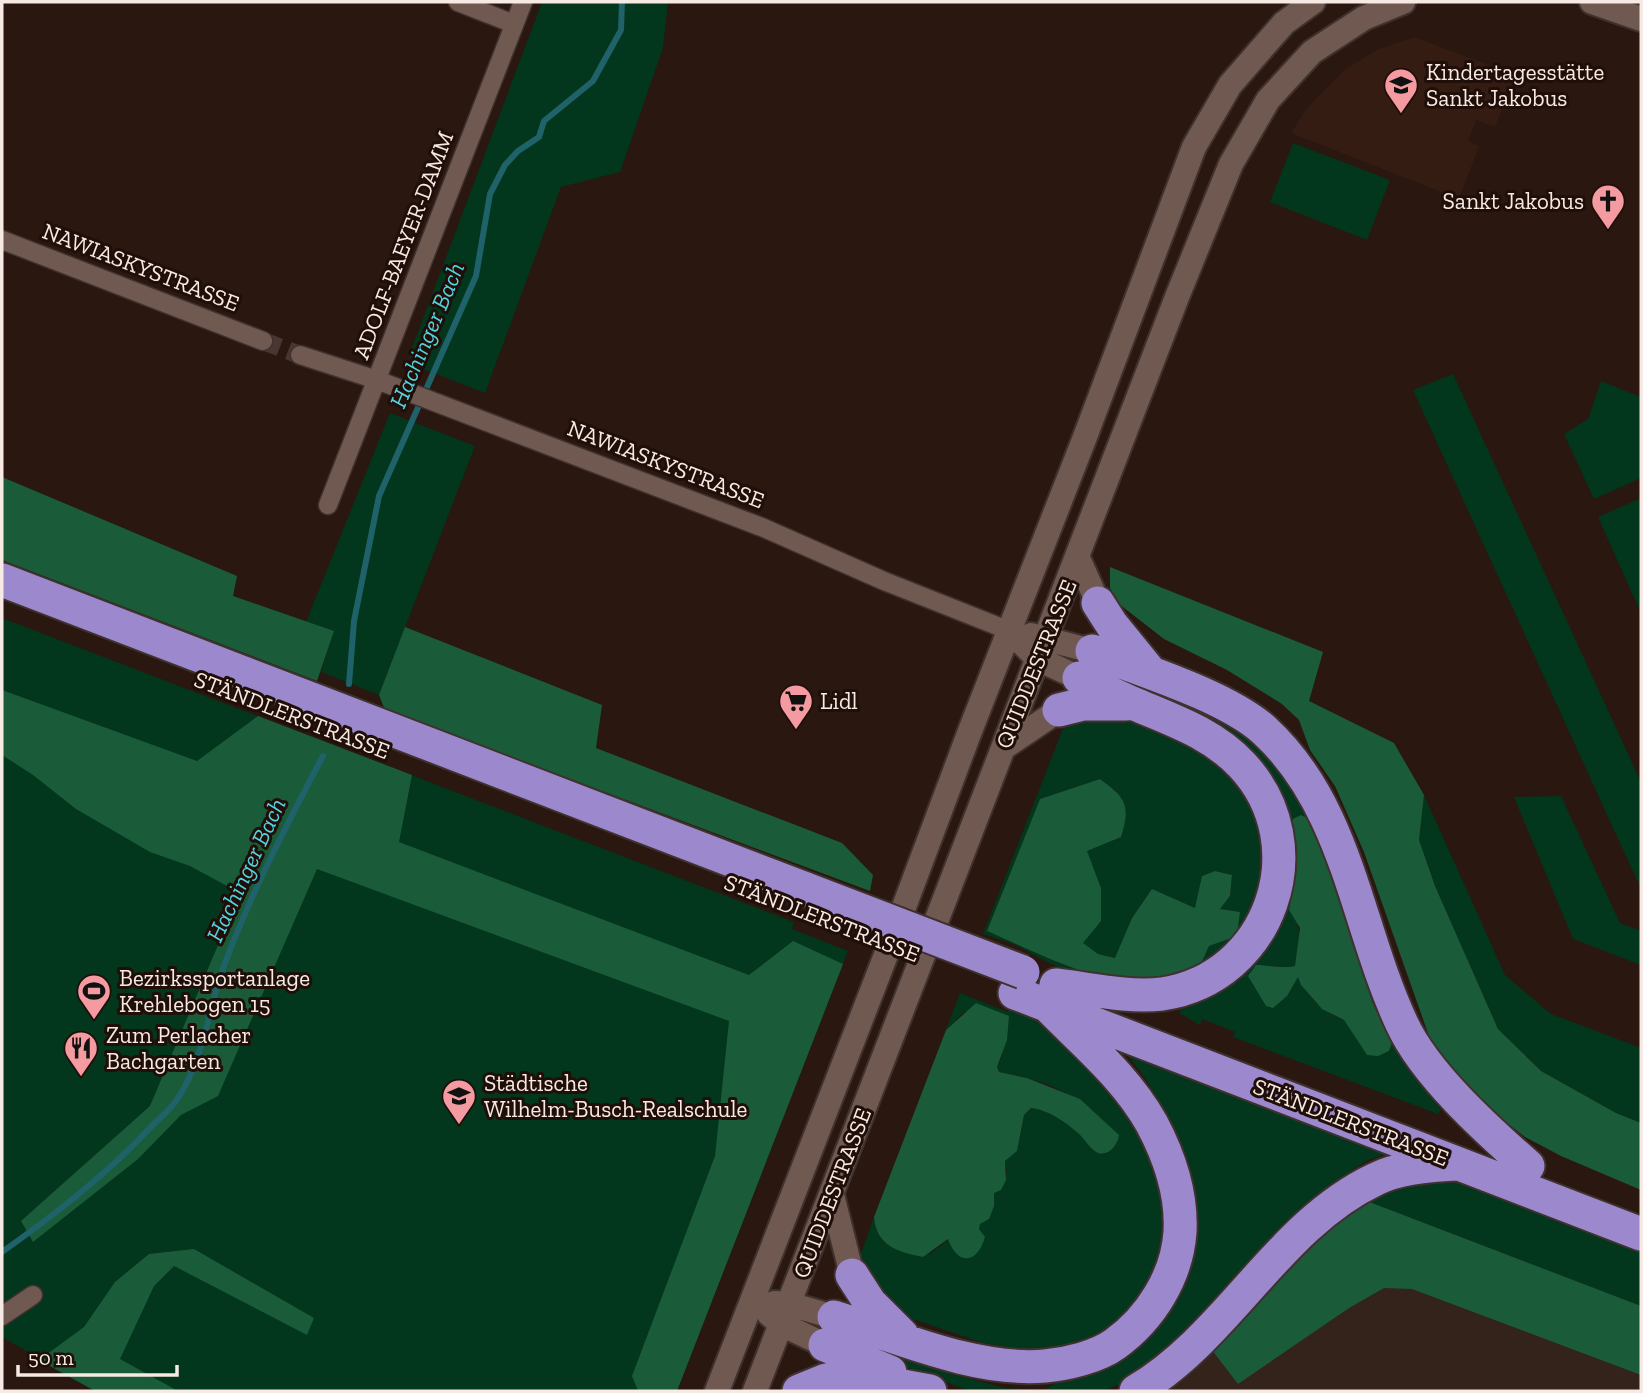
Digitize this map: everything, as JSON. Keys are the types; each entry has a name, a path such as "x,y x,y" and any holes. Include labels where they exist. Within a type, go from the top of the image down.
{"highway":[{"name":"STÄNDLERSTRASSE","path":"2,580 803,900"},
{"path":"1098,603 1112,625 1153,675"},
{"name":"STÄNDLERSTRASSE","path":"2,604 1019,982 1461,1164 1641,1234"},
{"path":"1085,665 1153,675 1242,714 1262,729 1298,766 1330,822 1403,1027 1443,1082 1470,1113 1528,1166"},
{"path":"1052,995 1162,994 1195,984 1221,970 1242,952 1264,924 1272,905 1279,864 1272,818 1252,779 1228,752 1211,739 1175,720 1136,705 1085,665"},
{"path":"1059,710 1083,704 1136,705"},
{"path":"829,1331 906,1340 960,1357 1003,1366 1045,1366 1085,1358 1114,1345 1151,1310 1173,1262 1180,1232 1174,1178 1152,1124 1116,1072 1052,995"},
{"name":"STÄNDLERSTRASSE","path":"1052,995 1528,1166 1641,1210"},
{"path":"1136,1391 1152,1382 1188,1352 1291,1242 1330,1208 1378,1177 1419,1167 1461,1164"},
{"path":"852,1275 870,1303 906,1340"},
{"path":"829,1331 936,1391"},
{"path":"799,1391 827,1380 859,1378 930,1391"}],"main road":[{"name":"QUIDDESTRASSE","path":"717,1391 1194,147 1230,85 1284,23 1313,2"},
{"name":"QUIDDESTRASSE","path":"755,1391 1177,297 1231,164 1268,100 1312,52 1364,18 1402,2"},
{"path":"1592,2 1641,19"},
{"path":"1078,558 1098,603"},
{"path":"1010,631 1042,648 1085,665"},
{"path":"1003,748 1059,710"},
{"path":"832,1195 852,1275"},
{"path":"752,1301 829,1331"}],"street":[{"path":"458,2 514,24"},
{"name":"ADOLF-BAEYER-DAMM","path":"328,505 523,2"},
{"name":"NAWIASKYSTRASSE","path":"2,240 263,341"},
{"name":"NAWIASKYSTRASSE","path":"300,355 377,380 764,528 884,581 1010,631"},
{"path":"2,1316 33,1295"}],"shaded area":[{"name":"Kindertagesstätte Sankt Jakobus","path":"1414,37 1515,75 1495,127 1476,120 1468,141 1479,146 1459,199 1291,133 1307,108 1344,70 1377,50"},
{"path":"1359,1198 1641,1306 1641,1391 1166,1391 1212,1350"}],"green space":[{"path":"542,2 668,2 663,48 620,172 561,187 485,393 416,366 409,356"},
{"path":"1293,143 1390,180 1367,240 1270,202"},
{"path":"1453,374 1641,782 1641,889 1413,390"},
{"path":"1601,381 1641,397 1641,478 1594,499 1564,434 1588,419"},
{"path":"390,413 475,446 379,695 321,672 333,632 306,622"},
{"path":"2,477 237,576 233,596 334,631 317,681 2,560"},
{"path":"1641,498 1641,613 1598,517"},
{"path":"1110,567 1323,652 1309,701 1394,743 1424,795 1419,840 1435,886 1498,1029 1541,1071 1616,1113 1641,1123 1641,1190 1561,1156 1525,1137 1466,1091 1429,1036 1364,852 1335,786 1310,750 1299,720 1282,704 1227,670 1164,639 1119,604 1110,588"},
{"path":"2,618 794,922 792,929 848,951 677,1391 95,1391 2,1337"},
{"path":"405,627 602,705 596,748 842,843 873,875 870,891 385,710 379,695"},
{"path":"1083,663 1206,712 1235,727 1264,751 1307,805 1397,1045 1413,1074 1441,1110 1438,1114 1233,1037 1235,1032 1202,1019 1200,1025 1179,1013 1231,983 1252,964 1270,941 1281,800","holes":["1292,827 1331,872 1372,1001 1385,1025 1367,1055 1344,1020 1316,1002 1305,990 1298,976 1261,998 1256,965 1295,966 1299,944 1297,924 1289,910 1297,862"]},
{"path":"2,690 197,761 258,716 412,775 399,842 749,975 793,941 843,964 677,1391 638,1391 632,1376 715,1156 729,1021 317,869 218,1096 181,1115 138,1159 33,1242 21,1221 150,1106 240,893 190,866 150,852 76,809 33,775 2,755"},
{"path":"1114,712 1183,736 1219,760 1238,780 1252,804 1261,829 1265,855 1264,882 1257,907 1244,931 1226,952 1197,975 1156,985 1128,986 1107,983 1070,972 1017,946 983,934 1069,713","holes":["1100,779 1121,797 1126,817 1121,837 1086,851 1101,888 1101,921 1082,943 1098,954 1116,958 1132,918 1152,890 1196,908 1202,876 1215,871 1232,875 1230,896 1220,909 1240,913 1237,936 1209,946 1200,966 1158,979 1115,979 1071,967 987,931 1040,799"]},
{"path":"1100,779 1121,797 1126,817 1121,837 1087,851 1101,888 1101,921 1083,943 1098,954 1115,958 1132,918 1152,889 1195,908 1202,876 1215,871 1232,875 1230,896 1220,909 1240,912 1237,936 1209,946 1200,966 1158,979 1115,979 1071,967 987,931 1040,799"},
{"path":"1424,795 1505,975 1551,1014 1641,1048 1641,1123 1616,1113 1541,1071 1498,1029 1435,886 1419,840"},
{"path":"1561,796 1620,923 1641,931 1641,965 1573,939 1514,797"},
{"path":"1301,815 1310,819 1331,872 1372,1001 1392,1043 1389,1051 1378,1056 1367,1055 1344,1020 1322,1009 1301,985 1298,977 1287,996 1273,1008 1266,1006 1248,976 1256,965 1295,966 1300,928 1289,910 1297,862 1292,827 1293,819"},
{"path":"960,993 1008,1012 1010,1006 1036,1018 1107,1072 1157,1171 1166,1228 1158,1268 1130,1312 1103,1333 1083,1343 1039,1352 983,1343 904,1316 889,1306 858,1262 874,1217 876,1228 885,1243 901,1250 930,1254 949,1239 979,1228 994,1206 994,1192 1007,1173 1005,1161 1017,1151 1024,1115 1031,1108 1058,1118 1095,1151 1106,1124 1083,1104 1057,1089 999,1072 997,1067 1002,1056 965,1011 946,1030"},
{"path":"976,1003 1009,1016 1007,1040 997,1067 999,1072 1027,1078 1080,1099 1119,1135 1108,1152 1096,1152 1064,1122 1044,1111 1031,1108 1024,1115 1017,1151 1005,1161 1006,1180 1001,1190 994,1193 994,1206 989,1219 980,1224 979,1229 985,1237 978,1252 968,1258 962,1258 952,1248 948,1239 923,1257 914,1255 897,1250 884,1241 879,1235 874,1217 946,1030"},
{"path":"1126,1053 1386,1154 1368,1160 1339,1179 1190,1332 1140,1375 1104,1391 970,1391 827,1338 829,1329 943,1371 1004,1388 1043,1390 1070,1376 1118,1359 1144,1342 1163,1317 1174,1135 1154,1092"},
{"path":"1461,1178 1641,1246 1641,1306 1359,1198 1390,1183"},
{"path":"1359,1198 1641,1306 1641,1375 1412,1289 1384,1288 1349,1308 1238,1384 1212,1350"},
{"path":"194,1249 314,1318 307,1335 174,1266 154,1286 120,1359 178,1391 95,1391 39,1360 84,1327 115,1282 149,1254"}],"waterway":[{"name":"Hachinger Bach","path":"349,684 354,621 379,496 476,276 490,194 505,165 518,151 539,137 544,121 593,81 621,30 622,2"},
{"name":"Hachinger Bach","path":"2,1252 97,1179 178,1098 194,1066 219,980 258,884 323,756"}],"tunnel":[{"path":"263,341 300,355"}],"place":[{"name":"Kindertagesstätte Sankt Jakobus","path":"1401,115"},
{"name":"Sankt Jakobus","path":"1608,231"},
{"name":"Lidl","path":"796,731"},
{"name":"Bezirkssportanlage Krehlebogen 15","path":"94,1021"},
{"name":"Zum Perlacher Bachgarten","path":"81,1078"},
{"name":"Städtische Wilhelm-Busch-Realschule","path":"459,1126"}]}
